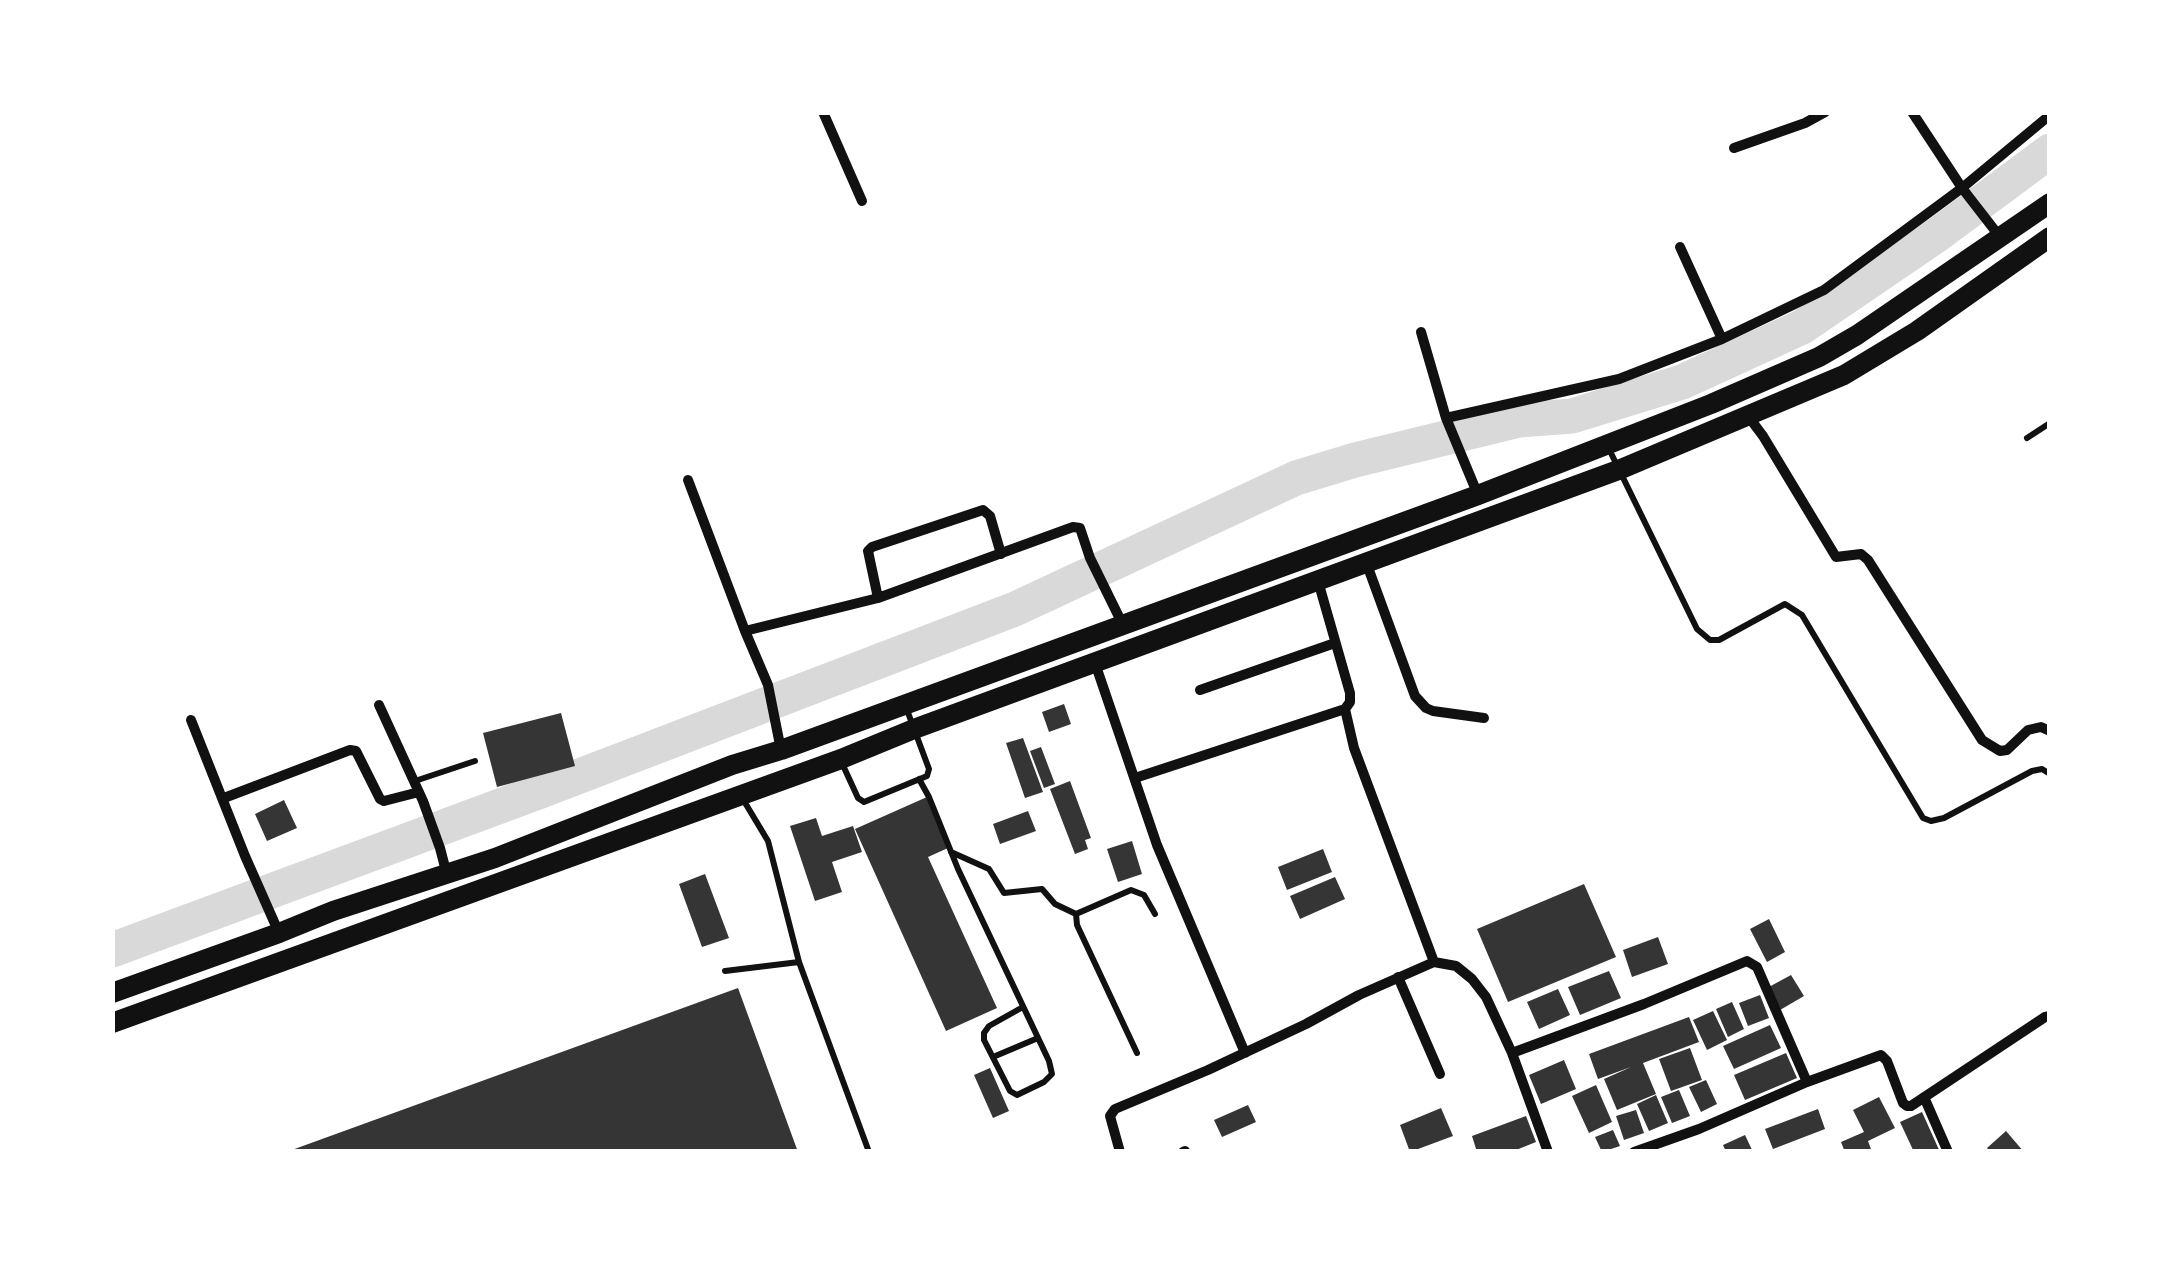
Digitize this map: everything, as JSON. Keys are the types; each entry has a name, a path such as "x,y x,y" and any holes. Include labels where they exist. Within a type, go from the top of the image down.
{"highway":[{"path":"112,993 276,927 447,875 732,765 779,742 905,703 1123,625 1474,486 1711,404 1857,336 2050,203"},
{"path":"112,1023 841,760 914,729 1620,469 1844,375 1917,331 2050,238"}],"street":[{"path":"823,112 862,201"},
{"path":"1734,148 1825,112"},
{"path":"1912,112 2000,238"},
{"path":"1448,423 1620,380 1722,339 1824,290 1964,190 2050,115"},
{"path":"1680,248 1722,339"},
{"path":"1422,332 1448,423 1474,486"},
{"path":"1748,416 1836,557 1861,554 1868,560 1982,740 2006,750 2028,730 2041,727 2050,732"},
{"path":"688,480 768,685 779,742"},
{"path":"878,598 868,552 872,548 983,510 990,516 1001,554"},
{"path":"745,632 878,598 1076,527 1080,528 1090,558 1123,625"},
{"path":"1366,562 1410,688 1420,703 1433,711 1484,718"},
{"path":"1136,778 1344,709 1350,702 1350,692 1318,580"},
{"path":"1200,690 1335,643"},
{"path":"1095,663 1157,845 1246,1053"},
{"path":"378,704 424,805 447,875"},
{"path":"1344,709 1354,748 1434,962"},
{"path":"191,720 276,927"},
{"path":"224,798 350,750 356,751 380,800 394,800 416,787"},
{"path":"1512,1052 1644,1004 1746,961 1756,967 1807,1082"},
{"path":"1120,1152 1110,1116 1115,1109 1246,1053 1434,962 1456,966 1472,979 1498,1019 1548,1152"},
{"path":"1398,977 1440,1074"},
{"path":"1634,1152 1880,1056 1887,1061 1903,1103 1911,1106 2050,1016"},
{"path":"1924,1097 1948,1152"}],"lane":[{"path":"2027,438 2050,424"},
{"path":"1606,443 1697,629 1710,640 1719,640 1784,604 1802,615 1923,818 1944,818 2032,771 2050,774"},
{"path":"841,760 858,798 864,802 928,776 905,703"},
{"path":"416,787 453,767 476,761"},
{"path":"732,765 740,794 768,841 799,962 869,1152"},
{"path":"919,779 929,796 951,852 1038,1038 1052,1074 1017,1095 1010,1091 984,1033 989,1026 1023,1008"},
{"path":"951,852 989,869 1004,892 1042,890 1054,904 1076,914 1131,890 1144,895 1155,914"},
{"path":"1076,914 1077,925 1137,1053"},
{"path":"724,971 799,962"},
{"path":"993,1057 1038,1038"}],"building":[{"path":"1064,704 1071,724 1049,732 1042,712"},
{"path":"561,713 575,766 497,787 483,733"},
{"path":"1023,738 1043,792 1025,798 1006,743"},
{"path":"1041,747 1055,784 1044,788 1030,751"},
{"path":"1070,781 1091,838 1085,840 1088,849 1075,854 1050,789"},
{"path":"927,797 948,848 928,857 997,1008 946,1031 855,829"},
{"path":"284,800 297,828 267,841 255,814"},
{"path":"1028,811 1036,831 1000,844 993,824"},
{"path":"816,818 822,836 853,826 862,852 832,862 842,892 815,901 790,826"},
{"path":"1132,841 1142,874 1118,882 1107,849"},
{"path":"1323,849 1332,872 1287,890 1278,867"},
{"path":"705,874 729,938 702,947 679,884"},
{"path":"1335,877 1345,899 1300,919 1290,896"},
{"path":"1584,884 1616,957 1508,1002 1477,929"},
{"path":"1769,919 1785,952 1767,962 1750,929"},
{"path":"1658,937 1668,964 1632,977 1623,950"},
{"path":"1609,971 1621,998 1580,1015 1568,987"},
{"path":"1791,975 1804,996 1780,1010 1767,988"},
{"path":"738,988 798,1152 289,1152 289,1151"},
{"path":"1558,989 1570,1015 1539,1029 1527,1002"},
{"path":"1760,995 1769,1018 1748,1026 1739,1003"},
{"path":"1732,1002 1744,1029 1728,1037 1716,1009"},
{"path":"1713,1011 1727,1040 1707,1050 1693,1020"},
{"path":"1689,1017 1699,1042 1643,1063 1656,1094 1617,1110 1604,1079 1631,1067 1598,1079 1589,1054"},
{"path":"1770,1025 1781,1048 1734,1069 1723,1046"},
{"path":"1690,1048 1702,1080 1671,1091 1659,1059"},
{"path":"1786,1053 1797,1078 1745,1100 1734,1075"},
{"path":"1564,1060 1576,1089 1541,1104 1529,1075"},
{"path":"990,1068 1009,1111 993,1118 974,1075"},
{"path":"1706,1080 1717,1104 1701,1112 1689,1087"},
{"path":"1596,1085 1612,1122 1589,1133 1572,1096"},
{"path":"1679,1090 1690,1116 1672,1123 1661,1097"},
{"path":"1656,1095 1668,1123 1649,1131 1637,1104"},
{"path":"1879,1097 1895,1128 1868,1141 1872,1152 1845,1152 1841,1142 1864,1132 1853,1110"},
{"path":"1248,1105 1256,1122 1222,1137 1214,1120"},
{"path":"1441,1108 1453,1136 1410,1152 1400,1125"},
{"path":"1818,1109 1825,1129 1773,1149 1765,1129"},
{"path":"1636,1110 1644,1133 1624,1140 1616,1116"},
{"path":"1922,1112 1940,1152 1914,1152 1900,1122"},
{"path":"1526,1116 1536,1142 1511,1152 1477,1152 1472,1136"},
{"path":"1613,1130 1620,1146 1602,1152 1595,1137"},
{"path":"2006,1131 2024,1152 1990,1152 1987,1148"},
{"path":"1745,1135 1753,1152 1726,1152 1723,1145"}],"waterway":[{"path":"112,950 1015,609 1296,478 1519,420 1572,416 1682,382 1802,327 1937,235 2050,151"}]}
